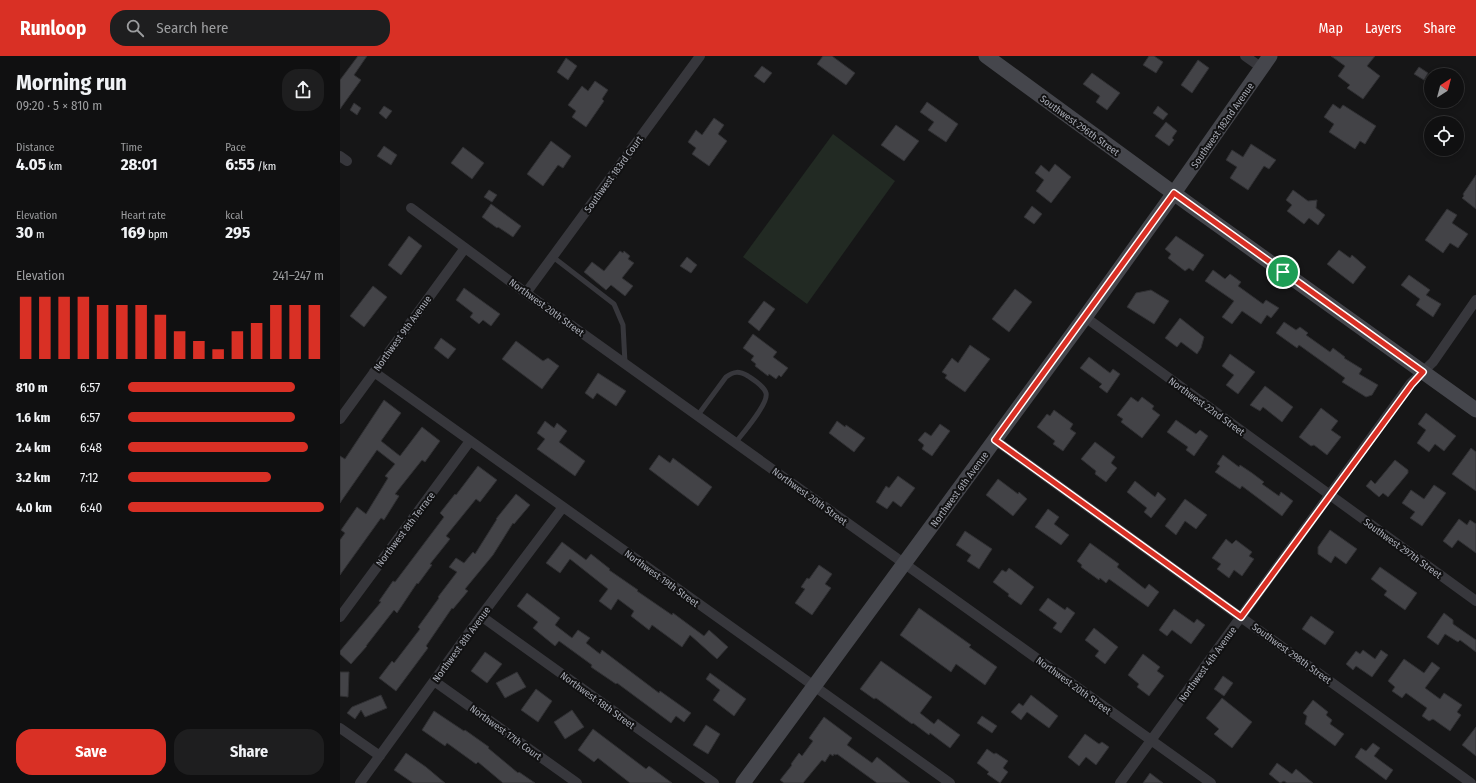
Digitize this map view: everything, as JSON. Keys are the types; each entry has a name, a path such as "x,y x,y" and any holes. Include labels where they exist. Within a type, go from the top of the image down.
{"street":[{"name":"Southwest 183rd Court","path":"526,292 700,56"},
{"name":"Southwest 296th Street","path":"986,56 1423,372"},
{"path":"1245,56 1266,62"},
{"name":"Southwest 182nd Avenue","path":"1174,193 1266,62"},
{"name":"Northwest 6th Avenue","path":"743,783 905,564 1174,193"},
{"name":"Northwest 20th Street","path":"410,208 1211,783"},
{"name":"Northwest 9th Avenue","path":"340,419 465,248"},
{"name":"Northwest 4th Avenue","path":"1120,783 1412,384 1433,362 1476,300"},
{"name":"Northwest 22nd Street","path":"1085,317 1330,495"},
{"name":"Northwest 19th Street","path":"374,372 813,687 950,783"},
{"path":"1423,372 1476,410"},
{"name":"Southwest 298th Street","path":"995,440 1471,783"},
{"name":"Northwest 8th Terrace","path":"340,616 470,441"},
{"name":"Southwest 297th Street","path":"1330,495 1476,601"},
{"name":"Northwest 8th Avenue","path":"366,781 380,756 481,616 563,507"},
{"name":"Northwest 18th Street","path":"481,616 714,783"},
{"name":"Northwest 17th Court","path":"434,681 577,783"},
{"path":"340,728 380,756"}],"lane":[{"path":"552,257 614,304 623,325 625,363"},
{"path":"698,415 726,377 732,372 737,371 755,381 766,392 767,398 759,412 736,442"}],"shaded area":[{"path":"833,134 895,181 807,304 743,257"}],"building":[{"path":"358,56 367,56 354,75 361,80 340,109 340,80"},
{"path":"823,56 832,56 855,73 846,85 817,64"},
{"path":"1149,56 1154,56 1163,62 1156,73 1143,65"},
{"path":"1331,56 1375,56 1367,66 1380,76 1363,99 1347,88 1350,85 1338,76 1345,66"},
{"path":"566,58 577,66 568,80 557,72"},
{"path":"1198,60 1209,68 1192,93 1181,85"},
{"path":"762,66 772,73 764,83 754,76"},
{"path":"1419,67 1424,70 1424,80 1414,74"},
{"path":"1092,73 1120,93 1107,110 1096,102 1100,96 1083,84"},
{"path":"595,81 608,90 602,99 604,101 586,127 572,117 576,111 568,105 582,86 588,91"},
{"path":"927,102 958,124 946,142 928,130 934,122 920,112"},
{"path":"354,103 361,108 357,115 350,110"},
{"path":"1333,104 1340,109 1343,105 1376,126 1365,144 1360,141 1355,149 1329,132 1334,124 1324,117"},
{"path":"384,106 392,111 386,119 379,113"},
{"path":"1158,106 1168,114 1163,120 1153,113"},
{"path":"714,118 724,125 718,134 727,141 709,166 692,154 696,148 688,142 696,130 702,135"},
{"path":"1166,122 1177,131 1172,138 1174,140 1169,146 1155,136"},
{"path":"896,125 919,141 904,161 881,145"},
{"path":"551,141 571,156 563,168 558,165 543,186 527,174"},
{"path":"1251,144 1276,160 1269,169 1264,166 1248,190 1230,178 1237,167 1226,160 1232,150 1243,157"},
{"path":"384,146 397,155 391,165 377,156"},
{"path":"463,147 484,163 472,179 451,163"},
{"path":"1055,164 1071,177 1051,203 1036,191 1044,180 1035,173 1041,165 1049,172"},
{"path":"1476,175 1476,209 1462,198 1464,196 1463,194"},
{"path":"489,190 497,195 492,202 484,197"},
{"path":"1293,190 1308,201 1317,200 1316,208 1325,215 1318,225 1309,218 1304,224 1287,211 1292,205 1286,200"},
{"path":"491,204 521,226 513,237 482,217"},
{"path":"1032,206 1042,214 1034,224 1024,217"},
{"path":"1447,209 1457,215 1452,223 1468,234 1458,248 1450,243 1443,253 1425,240"},
{"path":"409,236 422,246 401,275 388,265"},
{"path":"1176,236 1204,255 1193,271 1189,268 1185,271 1168,258 1171,254 1165,249"},
{"path":"1339,250 1350,258 1352,255 1366,267 1353,284 1327,264"},
{"path":"620,251 623,253 624,251 630,256 628,259 634,263 622,278 633,286 625,296 611,285 606,290 584,272 592,262 604,271"},
{"path":"687,257 697,265 691,273 680,266"},
{"path":"1213,270 1225,279 1230,274 1241,282 1238,286 1263,304 1266,300 1279,308 1271,318 1267,315 1261,324 1242,311 1232,324 1222,317 1234,301 1205,281"},
{"path":"1409,275 1430,290 1426,295 1441,304 1433,317 1416,305 1420,299 1401,285"},
{"path":"373,286 387,297 364,327 350,316"},
{"path":"464,288 500,314 491,326 483,320 479,324 470,317 473,313 456,300"},
{"path":"1015,289 1032,302 1009,332 992,319"},
{"path":"1151,290 1169,301 1154,324 1127,307 1136,293"},
{"path":"764,301 775,309 759,331 748,322"},
{"path":"1180,318 1204,337 1201,348 1197,354 1181,342 1177,347 1165,338"},
{"path":"1284,322 1296,330 1300,327 1308,333 1306,335 1330,352 1333,348 1345,357 1344,358 1362,369 1359,374 1378,385 1372,395 1366,397 1342,382 1345,378 1299,345 1297,348 1276,333"},
{"path":"753,334 777,352 773,357 788,368 781,377 779,375 776,379 769,374 768,376 755,366 756,364 751,360 754,356 743,348"},
{"path":"441,338 456,349 448,359 434,348"},
{"path":"516,341 543,361 548,358 559,366 542,389 502,359"},
{"path":"970,345 990,359 965,392 945,378 947,375 942,372 952,358 958,363"},
{"path":"1230,354 1255,372 1238,394 1226,385 1234,375 1222,366"},
{"path":"1089,357 1110,373 1113,369 1120,374 1107,393 1099,387 1102,384 1080,368"},
{"path":"598,373 626,391 616,406 597,393 593,399 585,393"},
{"path":"1265,386 1293,407 1282,422 1263,407 1260,411 1250,405"},
{"path":"1131,397 1138,402 1142,397 1154,406 1152,409 1160,415 1142,438 1121,422 1123,419 1117,415"},
{"path":"384,400 401,413 381,441 400,456 422,427 440,441 425,462 422,460 395,494 399,496 384,520 381,518 340,575 340,540 345,533 341,530 357,507 366,514 388,478 385,476 395,464 377,450 340,503 340,456 345,459"},
{"path":"1321,408 1338,421 1331,430 1341,437 1327,455 1314,445 1311,446 1299,437"},
{"path":"1054,410 1073,424 1070,429 1076,433 1063,451 1053,444 1055,441 1037,427 1047,414 1050,416"},
{"path":"1426,413 1456,436 1444,451 1435,444 1429,452 1417,443 1426,430 1418,424"},
{"path":"1176,420 1196,434 1200,430 1208,436 1194,456 1186,450 1188,447 1167,432"},
{"path":"545,421 554,428 557,423 567,431 559,442 585,461 575,476 537,449 545,439 537,433"},
{"path":"837,421 845,427 846,425 865,438 854,452 829,433"},
{"path":"940,424 950,431 932,456 922,449 924,445 918,440 925,432 931,436"},
{"path":"1095,442 1115,457 1111,463 1117,468 1106,482 1095,474 1096,471 1081,459"},
{"path":"1471,448 1476,452 1476,491 1452,474"},
{"path":"659,455 670,463 673,458 712,487 698,506 649,469"},
{"path":"1223,455 1239,467 1240,465 1252,473 1264,482 1262,484 1279,496 1281,492 1293,501 1282,516 1242,486 1240,489 1215,472 1220,466 1217,464"},
{"path":"1395,460 1408,470 1408,473 1388,497 1383,493 1379,497 1366,486 1371,480 1375,484"},
{"path":"478,466 497,480 480,502 476,499 446,536 450,539 430,564 432,565 418,584 417,583 397,613 394,610 367,646 351,664 340,654 340,651 381,602 379,601 393,581 395,582 444,517 440,513"},
{"path":"898,476 915,488 901,507 893,501 887,509 876,502 886,486 889,488"},
{"path":"998,479 1018,494 1019,492 1027,499 1013,516 986,495"},
{"path":"1135,481 1155,497 1158,492 1166,499 1151,518 1144,512 1147,508 1127,492"},
{"path":"1434,485 1446,493 1422,526 1410,518 1415,512 1402,503 1411,490 1424,499"},
{"path":"516,494 530,505 514,524 513,523 493,555 465,589 468,591 453,609 452,608 426,646 428,648 396,691 379,678 392,661 394,663 420,629 418,627 457,572 449,567 456,558 464,563 473,552 475,554 496,519"},
{"path":"1185,499 1207,515 1196,529 1185,521 1176,535 1165,526"},
{"path":"1048,509 1059,517 1054,524 1069,535 1061,545 1035,527"},
{"path":"1459,519 1467,525 1470,520 1476,524 1476,553 1458,540 1452,548 1443,541"},
{"path":"1330,530 1357,549 1346,564 1335,556 1331,563 1318,554 1318,547"},
{"path":"965,531 992,549 979,569 967,561 971,555 956,545"},
{"path":"1226,539 1232,544 1236,540 1252,552 1249,556 1254,559 1242,576 1234,570 1229,578 1217,569 1221,564 1212,558"},
{"path":"562,542 586,560 591,554 610,569 609,570 672,615 673,613 704,636 709,630 728,647 717,659 690,635 682,647 652,625 649,630 631,616 634,611 618,599 611,610 599,601 608,589 570,559 560,573 546,563"},
{"path":"1090,543 1119,564 1117,567 1145,589 1149,584 1159,592 1148,607 1109,579 1106,583 1100,578 1099,580 1081,567 1082,565 1077,561"},
{"path":"819,565 832,574 825,584 831,588 812,615 795,603 805,589 801,587"},
{"path":"1380,567 1417,593 1405,610 1384,595 1387,591 1371,579"},
{"path":"1009,568 1034,587 1021,605 1008,596 1009,594 993,582 1002,570 1006,572"},
{"path":"527,593 560,618 555,625 572,638 578,630 590,638 586,643 600,654 602,650 659,693 660,691 691,713 684,722 676,716 671,723 617,683 616,684 591,667 592,665 559,641 555,646 533,628 538,622 517,606"},
{"path":"1048,598 1065,610 1067,607 1075,613 1061,633 1053,628 1057,623 1039,610"},
{"path":"919,608 971,645 969,647 997,667 985,685 956,664 951,672 900,635"},
{"path":"1174,609 1194,623 1197,619 1205,625 1191,644 1172,630 1167,636 1159,630"},
{"path":"1444,613 1453,620 1453,624 1476,640 1476,652 1460,640 1458,642 1445,634 1438,645 1427,637"},
{"path":"1311,616 1334,632 1325,645 1302,629"},
{"path":"1094,628 1118,647 1105,664 1095,656 1099,651 1085,640"},
{"path":"1363,650 1375,659 1381,650 1388,655 1372,677 1356,666 1353,670 1346,664 1356,651 1360,654"},
{"path":"485,652 502,664 487,683 471,671"},
{"path":"1143,654 1160,667 1157,671 1164,676 1149,696 1137,687 1139,684 1128,675"},
{"path":"1404,659 1424,673 1432,662 1440,668 1425,688 1440,699 1444,693 1462,705 1457,712 1461,715 1450,731 1433,719 1429,721 1422,716 1427,708 1406,693 1402,698 1392,691 1395,687 1388,681"},
{"path":"881,661 932,697 920,713 934,724 938,719 960,735 950,748 930,733 929,735 876,698 874,699 860,689"},
{"path":"340,672 349,672 348,697 340,696"},
{"path":"517,672 526,687 505,698 496,683"},
{"path":"710,673 746,699 734,716 713,700 720,690 706,679"},
{"path":"1223,676 1233,683 1224,696 1214,689"},
{"path":"536,689 552,701 538,722 521,710"},
{"path":"381,695 387,708 365,717 361,710 355,719 347,713 352,707"},
{"path":"1031,695 1058,716 1049,728 1027,712 1021,720 1011,712 1019,703 1023,706"},
{"path":"1222,698 1252,722 1232,748 1214,734 1219,729 1206,718"},
{"path":"1313,700 1328,712 1326,715 1332,720 1330,724 1344,734 1335,746 1305,724 1307,716 1303,713"},
{"path":"572,710 584,727 565,739 554,722"},
{"path":"434,711 489,747 488,748 518,773 519,772 535,783 503,783 478,762 476,764 447,743 445,746 422,730"},
{"path":"982,716 997,726 992,733 977,723"},
{"path":"824,717 852,738 847,745 872,763 877,757 910,783 877,783 837,754 834,754 833,756 830,754 825,762 822,760 803,783 784,783 780,780 799,753 802,756 813,741 809,738"},
{"path":"706,725 720,734 708,754 693,745"},
{"path":"1476,727 1476,756 1462,745"},
{"path":"593,729 646,769 649,766 672,783 630,783 598,758 594,762 578,750"},
{"path":"1085,734 1099,744 1102,742 1109,747 1096,765 1086,757 1079,766 1068,757"},
{"path":"1373,743 1380,748 1374,756 1393,770 1386,780 1355,757 1361,748 1366,751"},
{"path":"987,749 1008,761 1003,768 1008,772 1000,783 987,774 989,772 977,763"},
{"path":"406,753 445,783 413,783 394,770"},
{"path":"1277,763 1292,774 1296,769 1313,783 1287,783 1284,781 1280,783 1269,774"},
{"path":"1150,773 1163,783 1143,783"}],"route":[{"path":"1174,193 1283,272 1423,372 1412,384 1241,617 995,440 1174,193"}]}
